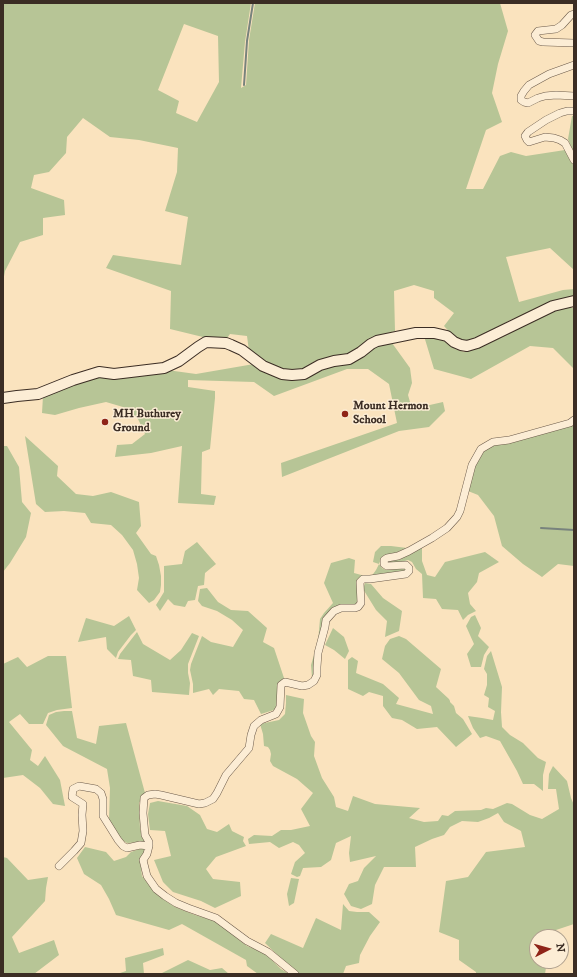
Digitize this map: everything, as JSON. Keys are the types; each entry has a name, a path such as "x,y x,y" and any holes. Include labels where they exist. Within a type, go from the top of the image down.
{"main road":[{"path":"3,398 38,394 73,380 100,372 114,374 164,368 179,361 206,342 226,343 242,350 263,366 282,374 292,376 304,374 320,365 349,359 377,341 416,333 441,334 447,336 454,342 467,346 477,343 553,306 574,301"}],"street":[{"path":"574,14 562,25 556,28 538,31 535,35 539,41 543,42 574,43"},
{"path":"574,66 550,74 529,85 524,91 522,100 528,103 545,96 574,96"},
{"path":"574,110 560,113 546,120 528,132 525,136 529,142 546,137 560,140 564,143 574,160"},
{"path":"553,306 574,305"},
{"path":"295,974 268,952 247,941 216,918 176,903 156,889 147,876 143,860 147,854 149,846 144,828 144,798 148,795 155,794 199,804 213,799 226,775 249,748 254,726 261,720 276,714 280,707 281,685 285,682 302,686 308,685 314,681 317,675 318,653 326,620 334,611 341,608 358,607 360,603 360,582 363,579 406,574 409,571 409,568 406,565 387,566 384,564 384,560 410,551 447,528 457,517 460,511 472,465 481,449 493,442 509,440 570,423 574,420"},
{"path":"59,866 81,843 83,831 83,804 72,797 74,789 79,786 96,789 101,793 103,799 103,816 123,846 128,848 140,845 149,846"}],"green space":[{"path":"3,3 251,3 245,42 241,88 246,85 249,40 255,3 500,3 508,31 498,64 492,93 502,122 486,130 466,189 483,189 500,156 511,152 526,156 565,150 574,164 574,270 550,248 506,257 519,302 563,290 574,289 574,296 510,320 479,337 464,342 455,338 444,326 454,313 434,298 434,291 414,285 394,291 395,331 374,337 348,355 317,360 304,368 293,372 280,369 260,360 249,351 247,336 230,334 225,341 170,329 171,291 106,268 113,255 181,265 188,217 165,211 177,172 178,148 139,140 110,137 83,118 67,137 66,153 49,172 34,175 31,188 64,200 65,215 43,218 43,235 20,242 5,271 3,282","holes":["184,24 218,36 219,82 197,122 176,113 179,101 158,90"]},
{"path":"572,116 574,116 574,155 568,139"},
{"path":"565,308 574,308 574,369 553,348 530,346 471,379 434,369 424,336 447,339 455,349 464,352 503,337 553,311"},
{"path":"392,343 410,368 412,383 408,395 412,409 443,402 445,411 429,427 399,431 282,477 281,463 397,423 389,384 368,369 347,369 274,396 254,382 188,380 188,387 215,391 210,449 202,452 201,494 216,496 214,505 178,503 182,446 151,453 115,457 117,445 132,444 145,434 138,419 123,407 106,402 55,415 42,413 43,396 100,376 167,370 196,374 254,364 282,376 375,345"},
{"path":"574,423 574,566 558,564 542,577 523,564 502,546 494,516 478,495 468,491 475,466 484,451 494,445"},
{"path":"25,436 58,466 57,476 76,494 93,496 111,492 139,502 141,526 136,533 151,554 156,556 161,576 160,592 154,600 149,603 137,590 139,578 133,550 122,535 111,525 91,523 85,513 64,511 45,512 36,504"},
{"path":"3,446 7,446 19,467 22,502 31,513 26,537 3,572"},
{"path":"197,542 216,564 205,573 204,585 198,586 195,600 188,601 185,607 174,605 168,599 160,611 156,605 164,592 164,566 182,564 185,551"},
{"path":"381,546 407,548 381,559 379,564 373,562 375,552"},
{"path":"422,547 422,561 427,575 435,577 445,562 485,552 499,562 479,573 477,582 468,593 470,604 476,611 468,615 463,620 458,610 442,609 436,599 423,598 422,574 416,569 412,562 408,560 388,564 388,560 399,560"},
{"path":"349,558 355,560 354,573 365,576 358,599 356,604 333,608 322,619 322,631 315,675 312,677 311,665 318,642 320,619 333,603 324,583 331,563"},
{"path":"379,564 386,570 406,569 405,572 371,577"},
{"path":"365,583 371,584 383,598 402,611 399,631 385,637 387,621 376,610 363,589"},
{"path":"207,588 218,602 231,610 248,611 267,628 263,642 274,648 284,678 280,684 279,705 274,710 261,714 254,700 244,699 239,691 219,689 213,695 209,689 193,693 190,670 202,636 211,642 233,647 243,630 232,620 217,611 202,606 198,601 200,589"},
{"path":"475,615 481,628 478,636 489,647 484,655 481,667 471,667 467,654 474,644 466,626 471,617"},
{"path":"129,616 136,630 118,652 116,658 107,649 106,637 78,642 86,618 114,626"},
{"path":"333,628 344,637 349,651 345,659 325,645"},
{"path":"137,632 143,644 170,660 181,650 192,633 199,636 188,664 190,683 189,695 152,692 151,680 133,676 131,660 118,659 120,654"},
{"path":"399,636 406,639 441,669 436,687 449,699 454,706 456,713 463,719 472,734 456,747 437,727 417,729 402,720 392,718 383,706 383,696 369,692 363,696 348,689 348,660 352,657 358,661 356,673 383,684 399,698 396,704 433,714 431,706 419,700 399,673 382,659 385,646 390,639"},
{"path":"491,651 502,687 502,727 510,735 523,743 538,758 546,762 543,775 543,791 534,784 523,784 500,741 486,736 480,738 473,728 468,716 493,720 495,711 488,707 489,698 484,695 487,685 487,674 484,669 487,656"},
{"path":"48,656 66,656 72,708 48,713 43,724 29,724 20,714 9,722 32,750 30,760 38,766 45,756 60,780 65,806 53,804 40,788 23,775 3,778 3,664 18,657 27,667"},
{"path":"286,695 304,699 303,713 311,736 315,742 314,756 322,778 334,797 336,807 348,811 353,796 375,804 420,808 409,818 424,822 438,821 442,815 448,816 455,811 481,810 486,808 493,809 507,803 512,804 530,815 542,819 559,809 556,789 548,789 549,774 553,766 567,781 574,805 574,924 559,929 529,929 529,969 546,969 545,974 476,974 476,972 459,960 459,940 439,932 446,881 468,877 486,852 525,847 521,831 504,822 498,813 478,822 462,821 450,827 444,835 415,847 416,867 384,867 375,885 372,904 361,909 351,906 344,894 349,884 358,881 364,868 376,856 350,862 349,853 351,836 336,843 331,860 321,867 303,868 300,876 297,877 291,874 295,862 305,853 299,845 293,842 279,848 270,842 249,844 248,839 254,835 272,836 281,830 291,830 310,826 301,809 313,793 297,779 273,766 270,761 270,750 268,747 264,746 260,724 279,720 285,714"},
{"path":"64,711 72,711 77,738 96,744 99,726 126,723 145,793 139,803 140,829 146,842 127,843 122,840 109,820 110,788 107,769 63,746 46,725 49,715"},
{"path":"158,801 187,806 200,815 207,829 217,832 229,824 232,831 244,837 243,841 246,846 216,857 206,869 213,879 240,882 241,896 215,908 201,901 173,892 163,882 154,860 171,856 165,831 150,830 148,814 150,803"},
{"path":"85,847 106,852 114,861 126,857 131,852 145,848 144,854 140,860 142,876 159,896 175,907 215,921 247,946 268,956 281,969 289,974 258,974 247,966 246,960 182,924 169,930 116,915 101,885 84,874 77,858"},
{"path":"3,857 7,858 28,880 48,877 45,901 12,937 19,953 54,940 59,955 34,974 3,974"},
{"path":"291,878 299,879 294,903 289,906 287,894"},
{"path":"343,904 349,911 369,912 380,922 370,936 360,955 359,963 346,966 343,974 300,974 289,966 265,943 271,934 303,948 316,918 341,930"},
{"path":"163,948 164,955 143,963 144,974 117,974 126,971 125,958"},
{"path":"188,960 210,970 222,968 229,974 154,974 162,973"}],"waterway":[{"path":"244,85 247,41 253,3"},
{"path":"541,528 574,530"}],"place":[{"name":"Mount Hermon School","path":"345,414"},
{"name":"MH Buthurey Ground","path":"105,422"}]}
